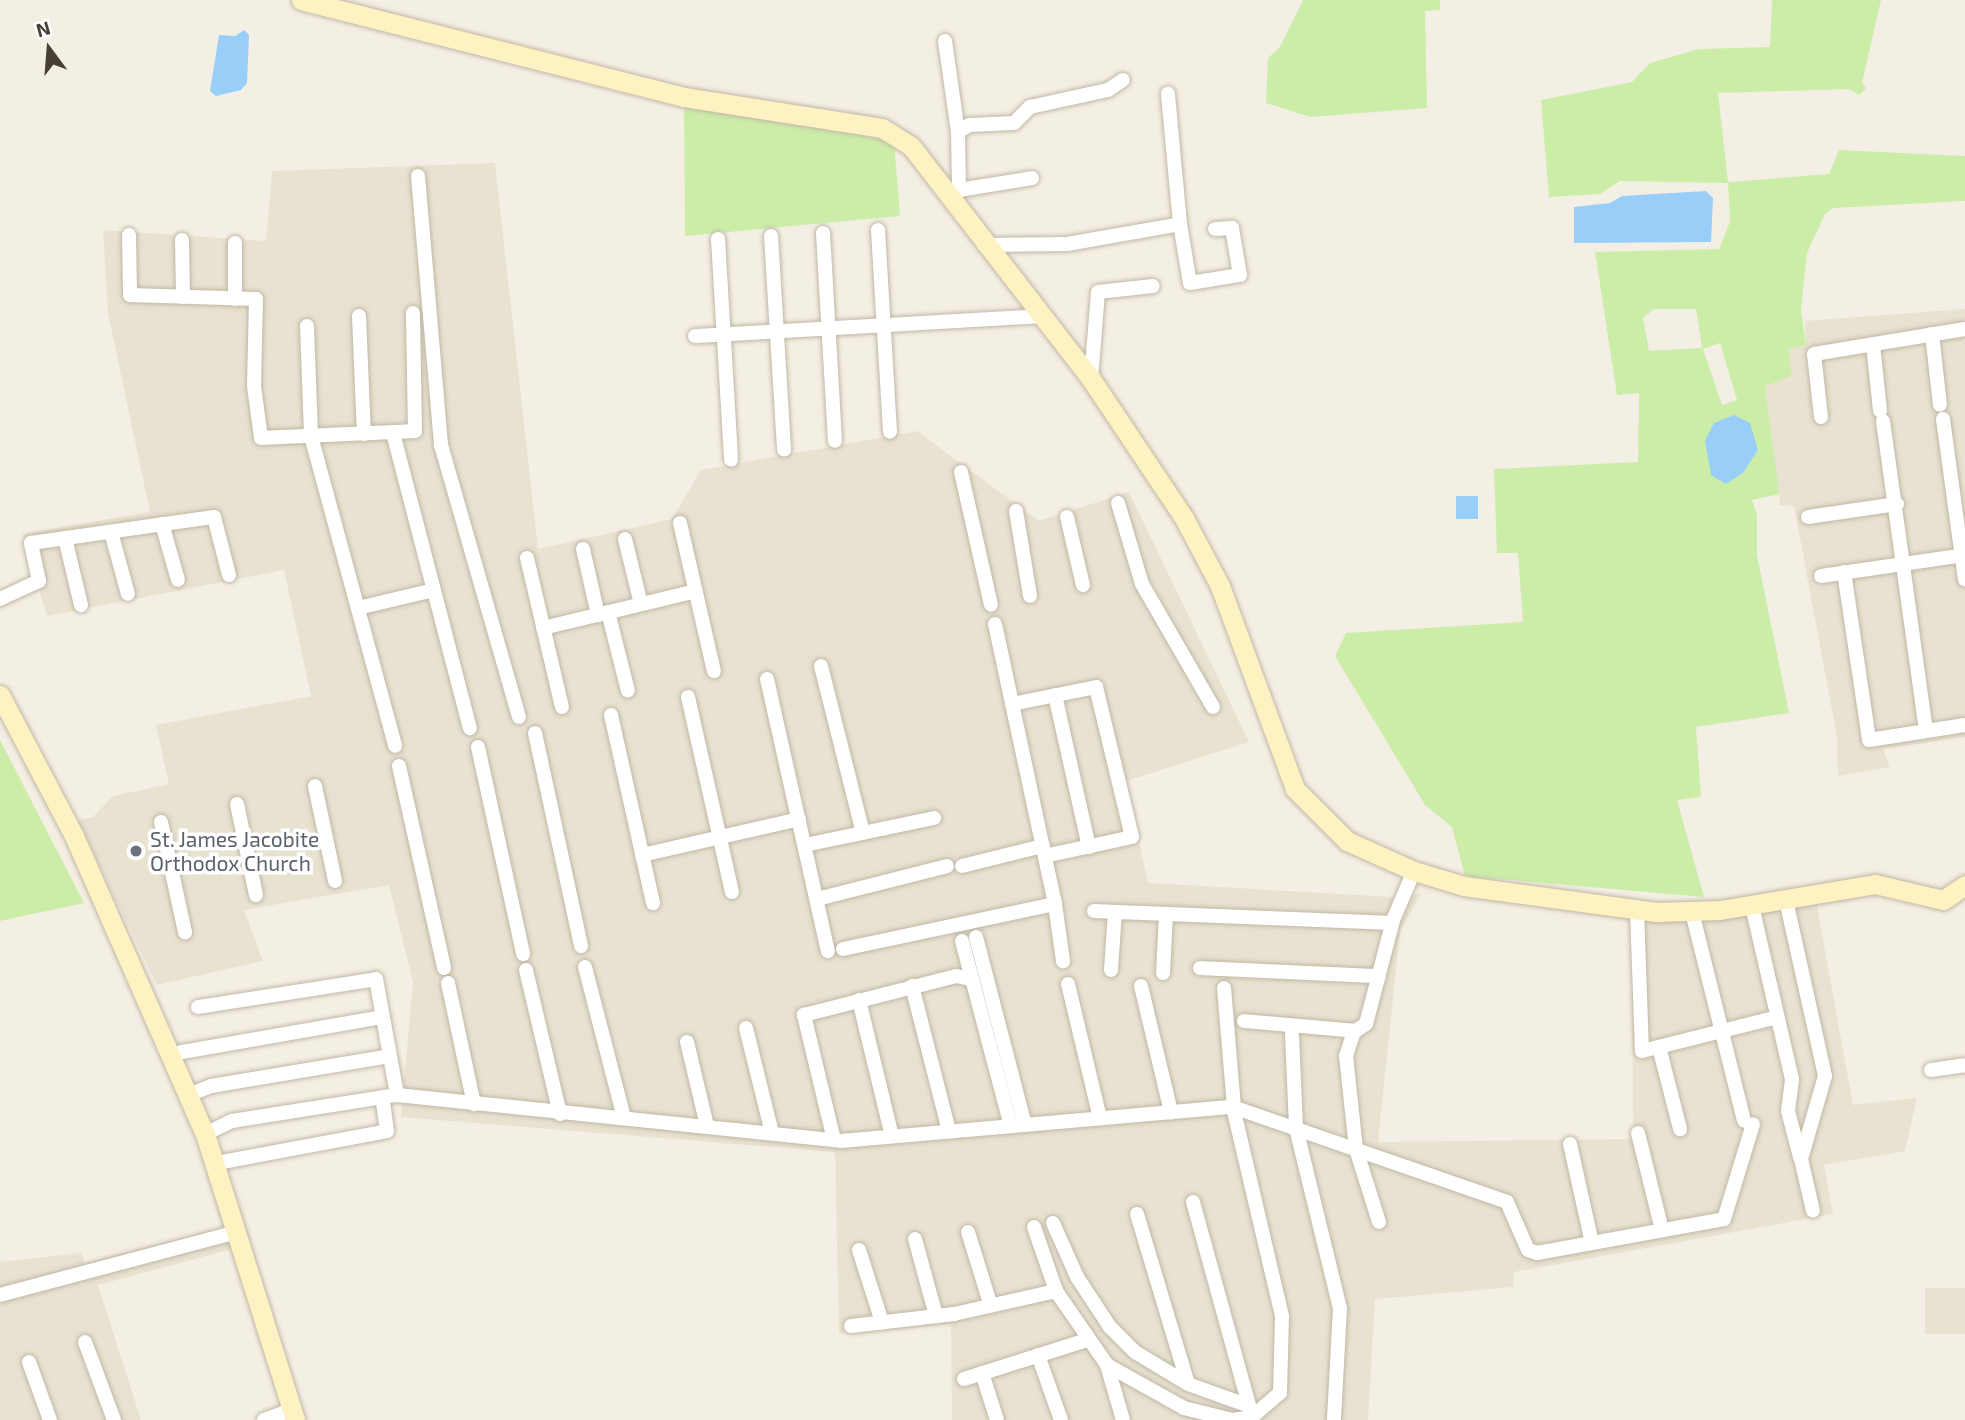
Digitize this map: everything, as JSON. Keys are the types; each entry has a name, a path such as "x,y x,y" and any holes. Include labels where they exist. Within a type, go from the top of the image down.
{"street":[{"path":"301,0 684,97 882,128 911,146 956,196 984,245 1091,379 1184,518 1220,586 1295,789 1347,841 1414,871 1464,886 1637,909 1692,912 1752,906 1875,884 1943,900 1962,892"},
{"path":"945,41 958,132 956,196"},
{"path":"958,132 970,125 1014,123 1030,107 1108,90 1123,80"},
{"path":"1168,93 1180,225 1190,283 1240,275 1232,228 1215,229"},
{"path":"418,176 441,445 519,717"},
{"path":"956,196 1032,178"},
{"path":"984,245 1067,244 1180,225"},
{"path":"878,230 890,432"},
{"path":"823,233 835,441"},
{"path":"129,235 130,295 256,299 254,386 261,438 415,431 413,313"},
{"path":"771,236 784,450"},
{"path":"718,239 731,460"},
{"path":"182,240 183,297"},
{"path":"235,243 235,299"},
{"path":"1091,379 1098,292 1153,286"},
{"path":"359,316 364,434"},
{"path":"695,337 1040,316"},
{"path":"307,326 311,436 395,746"},
{"path":"1821,417 1814,354 1965,329"},
{"path":"1931,334 1965,580"},
{"path":"1873,344 1926,730"},
{"path":"393,432 470,729"},
{"path":"961,472 991,605"},
{"path":"1118,503 1142,584 1213,707"},
{"path":"1808,517 1897,504"},
{"path":"1016,510 1030,596"},
{"path":"0,599 40,581 31,543 214,517 229,575"},
{"path":"1067,517 1083,585"},
{"path":"680,523 714,671"},
{"path":"162,524 177,580"},
{"path":"110,532 128,594"},
{"path":"65,538 81,605"},
{"path":"625,539 641,604"},
{"path":"583,549 628,691"},
{"path":"1821,576 1963,556"},
{"path":"527,558 562,707"},
{"path":"1844,572 1869,740 1965,725"},
{"path":"358,608 434,590"},
{"path":"543,628 696,591"},
{"path":"995,624 1055,904 1063,961"},
{"path":"821,666 863,833"},
{"path":"767,680 817,899 835,950 1055,904"},
{"path":"817,899 954,866 1044,851 1089,847 1132,837 1096,687 1012,704"},
{"path":"0,695 74,836 205,1134 294,1415 264,1420"},
{"path":"1055,695 1089,847"},
{"path":"688,697 732,892"},
{"path":"611,715 653,903"},
{"path":"535,733 581,946"},
{"path":"478,747 523,954"},
{"path":"399,766 444,968"},
{"path":"315,786 335,881"},
{"path":"237,804 256,895"},
{"path":"805,845 934,818"},
{"path":"642,855 799,819"},
{"path":"161,822 185,932"},
{"path":"1379,1222 1356,1149 1346,1056 1356,1031 1366,1024 1392,923 1414,871"},
{"path":"1786,900 1825,1076 1801,1159"},
{"path":"1752,906 1791,1079 1788,1111 1813,1211"},
{"path":"1637,909 1642,1051 1777,1017"},
{"path":"1094,911 1392,923"},
{"path":"1111,970 1115,912"},
{"path":"205,1134 232,1121 389,1096 834,1140 1233,1107 1507,1202 1528,1250 1537,1253 1724,1219 1749,1123 1692,912"},
{"path":"1163,973 1166,914"},
{"path":"969,939 1018,1125 972,979 969,939"},
{"path":"585,967 624,1118"},
{"path":"1200,968 1379,976"},
{"path":"526,970 561,1114"},
{"path":"834,1140 804,1015 956,976 972,979"},
{"path":"198,1007 376,979 390,1056 387,1131 222,1162"},
{"path":"448,983 474,1104"},
{"path":"1068,984 1100,1118"},
{"path":"912,986 949,1131"},
{"path":"1141,986 1171,1112"},
{"path":"1034,1227 1056,1291 1087,1340 1107,1365 1184,1408 1232,1420 1280,1393 1282,1316 1233,1107 1224,988"},
{"path":"859,1000 892,1136"},
{"path":"171,1058 182,1052 383,1017"},
{"path":"1244,1021 1356,1031"},
{"path":"746,1028 772,1133"},
{"path":"1292,1035 1296,1128 1340,1308 1334,1420"},
{"path":"687,1042 707,1126"},
{"path":"1659,1047 1680,1129"},
{"path":"188,1095 211,1086 390,1056"},
{"path":"1931,1070 1965,1065"},
{"path":"1638,1133 1662,1230"},
{"path":"1570,1144 1592,1242"},
{"path":"1193,1202 1250,1412"},
{"path":"1137,1214 1188,1384"},
{"path":"1053,1223 1077,1277 1111,1326 1135,1352 1188,1384 1250,1412"},
{"path":"0,1295 236,1232"},
{"path":"968,1232 990,1303"},
{"path":"915,1239 936,1316"},
{"path":"859,1250 882,1322"},
{"path":"851,1326 936,1316 1056,1291"},
{"path":"964,1379 1087,1340"},
{"path":"85,1342 114,1420"},
{"path":"1038,1355 1061,1420"},
{"path":"29,1362 50,1420"},
{"path":"1107,1365 1123,1420"},
{"path":"982,1373 997,1420"}],"shaded area":[{"path":"495,163 538,549 672,519 701,470 917,431 1039,521 1129,492 1249,742 1126,781 1148,883 1392,897 1421,894 1400,931 1378,1142 1633,1139 1632,918 1816,901 1853,1105 1917,1098 1905,1151 1824,1165 1833,1214 1514,1272 1513,1287 1375,1299 1368,1420 952,1420 951,1324 839,1334 835,1152 401,1117 413,982 389,885 244,910 263,961 157,985 78,821 93,817 113,796 169,784 156,725 311,696 284,570 47,616 39,589 0,608 0,591 33,576 23,534 150,512 108,313 103,230 266,241 272,171"},
{"path":"1965,309 1965,737 1883,749 1890,767 1838,776 1837,737 1794,506 1780,505 1765,385 1791,376 1788,349 1806,344 1805,321"},
{"path":"225,1227 232,1249 98,1285 141,1420 0,1420 0,1262 82,1253 84,1263"},
{"path":"1925,1288 1965,1288 1965,1334 1925,1334"}],"green space":[{"path":"1303,0 1440,0 1440,10 1425,11 1427,108 1310,117 1266,103 1268,58 1280,47"},
{"path":"1772,0 1881,0 1862,83 1866,88 1859,95 1849,89 1718,93 1728,182 1829,174 1839,150 1965,156 1965,201 1833,208 1825,214 1807,253 1801,310 1806,345 1788,349 1792,376 1765,386 1779,494 1752,500 1757,515 1757,555 1789,713 1696,727 1701,797 1677,800 1704,897 1465,876 1452,827 1425,805 1335,656 1346,633 1523,622 1518,553 1497,553 1494,469 1638,462 1639,393 1617,395 1595,252 1719,249 1730,222 1728,183 1620,181 1600,194 1549,197 1541,100 1632,82 1650,63 1699,49 1770,47","holes":["1654,309 1696,309 1702,348 1649,351 1643,318","1720,343 1737,400 1722,405 1703,349"]},
{"path":"684,107 894,141 900,216 685,236"},
{"path":"0,740 84,903 0,921"}],"water":[{"path":"244,30 249,35 247,83 241,90 216,96 210,91 219,35 235,36"},
{"path":"1706,191 1713,198 1711,242 1574,243 1574,207 1610,203 1622,196"},
{"path":"1734,415 1750,423 1758,450 1743,473 1726,484 1711,475 1705,441 1714,423"},
{"path":"1456,496 1478,496 1478,519 1456,519"}],"place":[{"name":"St. James Jacobite Orthodox Church","path":"136,851"}]}
